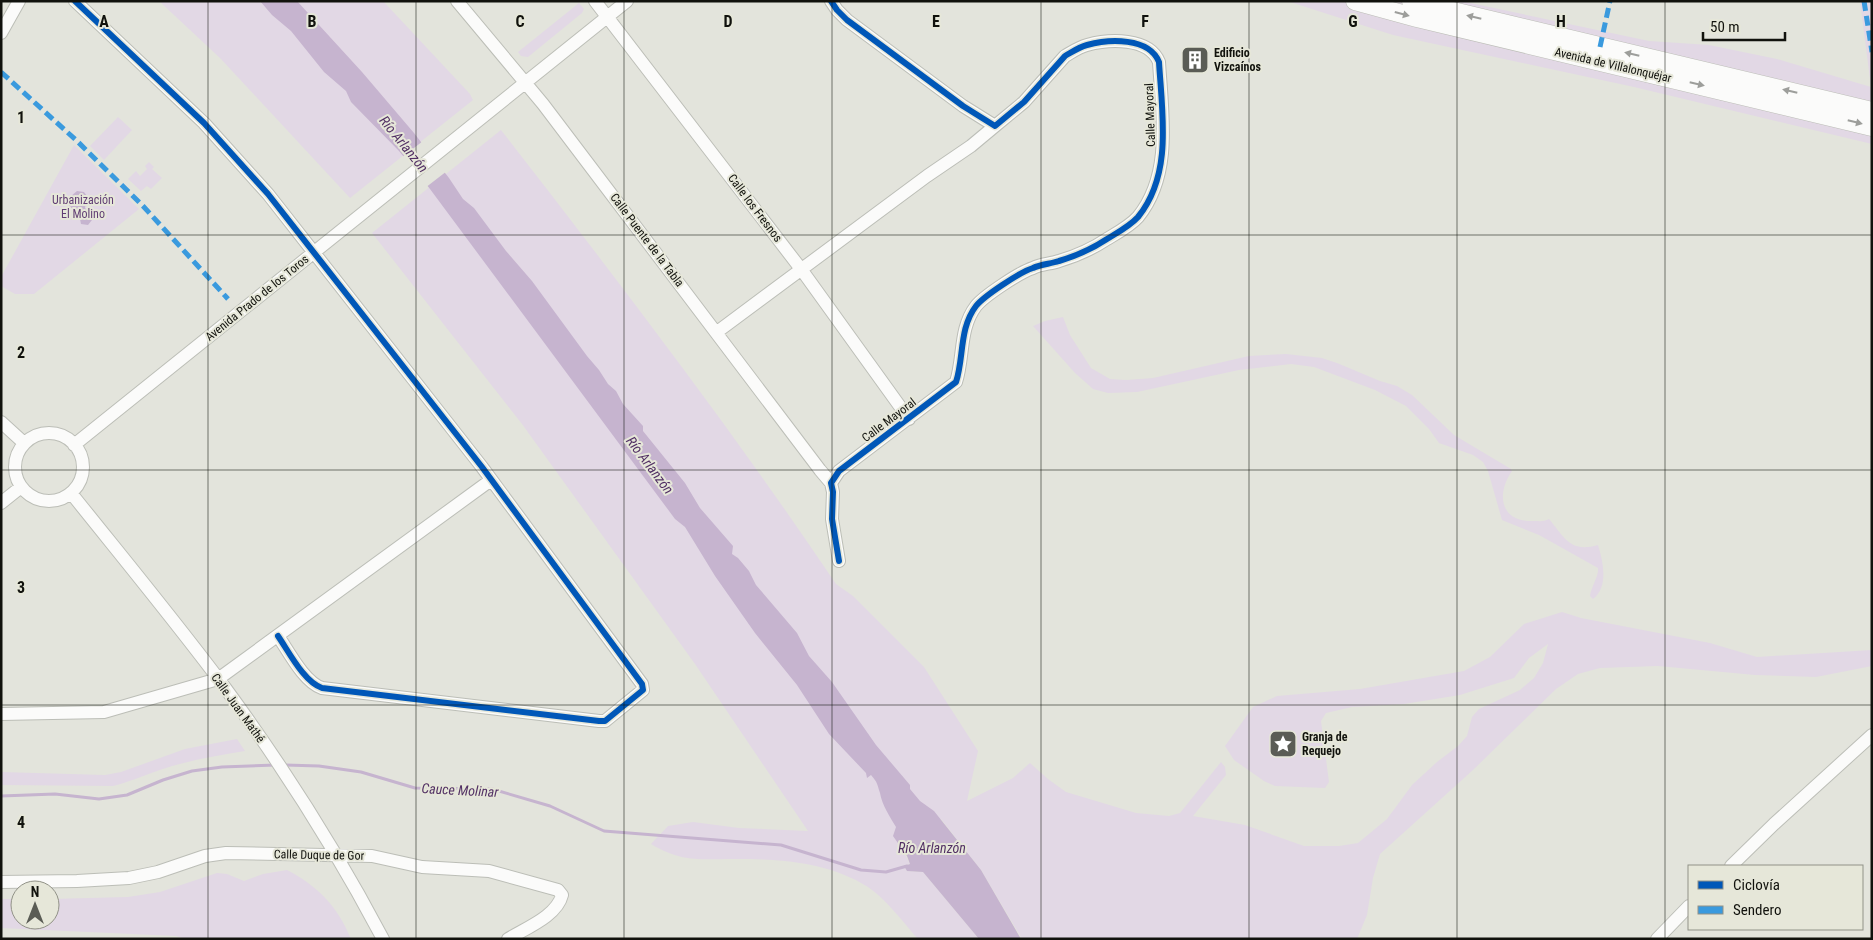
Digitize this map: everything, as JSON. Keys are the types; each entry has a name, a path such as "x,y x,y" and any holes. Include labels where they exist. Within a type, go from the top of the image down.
{"street":[{"path":"1,33 19,1"},
{"path":"75,1 204,123 268,194 491,480 642,684 643,690 642,693 605,720 587,720 322,688 313,684 307,678 278,636"},
{"name":"Calle Puente de la Tabla","path":"457,1 525,82 717,332 820,470 832,483"},
{"name":"Calle los Fresnos","path":"595,1 801,269 909,419"},
{"name":"Avenida Prado de los Toros","path":"74,445 627,1"},
{"path":"831,1 847,20 994,126"},
{"name":"Avenida de Villalonquéjar","path":"1355,1 1417,18 1872,126"},
{"name":"Avenida de Villalonquéjar","path":"1411,1 1872,111"},
{"name":"Calle Mayoral","path":"717,332 971,146 1024,102 1066,56 1082,47 1111,41 1140,44 1156,56 1159,62 1163,142 1159,172 1144,208 1127,226 1101,243 1072,257 1024,271 977,304 964,332 956,382 840,472 832,483"},
{"path":"1,422 24,443"},
{"path":"46,433 61,436 74,445 80,454 82,470 78,485 71,493 56,500 39,500 29,495 21,487 15,470 15,460 24,443 46,433"},
{"path":"1,714 104,712 218,679 491,480"},
{"path":"832,483 832,519 839,561"},
{"path":"1,503 21,487"},
{"name":"Calle Juan Mathé","path":"71,493 218,679 266,747 336,855 383,939"},
{"path":"1732,865 1872,735"},
{"name":"Calle Duque de Gor","path":"1,882 129,878 158,872 205,856 226,853 372,856 422,867 489,871 558,890 562,895 560,903 552,912 508,939"},
{"path":"1657,939 1688,907"}],"green space":[{"path":"159,1 383,1 470,94 473,100 350,198 220,58"},
{"path":"1287,1 1461,1 1649,41 1709,45 1777,59 1871,87 1860,1 1872,1 1872,144 1634,87 1393,35"},
{"path":"579,3 584,9 582,13 528,57 521,56 518,52"},
{"path":"118,117 132,130 104,160 90,146"},
{"path":"501,130 714,411 836,584 853,596 924,667 978,751 967,801 1013,778 1030,763 1066,792 1136,813 1169,816 1180,813 1221,762 1225,767 1226,775 1193,816 1245,825 1304,846 1339,846 1358,843 1387,819 1412,785 1467,736 1472,717 1479,709 1520,690 1534,678 1543,663 1548,644 1529,658 1514,678 1460,695 1404,704 1352,707 1326,713 1321,721 1329,782 1325,788 1275,786 1264,781 1234,760 1225,746 1253,707 1277,696 1360,689 1464,671 1490,657 1524,624 1562,612 1581,618 1710,643 1757,657 1872,650 1872,666 1816,677 1755,675 1658,666 1600,668 1578,674 1556,689 1473,770 1380,854 1373,878 1367,915 1357,939 1022,939 981,870 941,819 901,847 910,864 905,865 907,871 923,872 979,939 918,939 875,892 853,879 821,867 787,861 692,859 662,850 651,844 668,826 693,822 739,828 808,831 695,664 522,424 372,233"},
{"name":"Urbanización El Molino","path":"74,145 139,209 34,294 15,294 1,286 1,277"},
{"path":"149,162 154,167 152,169 162,178 151,189 147,186 141,191 128,179 136,171 140,176 147,169 145,166"},
{"path":"1063,317 1070,335 1091,368 1110,379 1153,378 1249,356 1286,354 1322,358 1397,386 1412,395 1454,435 1511,469 1512,471 1507,480 1503,497 1504,505 1514,517 1533,521 1549,519 1564,538 1574,545 1589,547 1598,545 1602,558 1603,581 1598,594 1593,599 1590,596 1598,568 1539,535 1502,520 1488,471 1483,462 1473,455 1439,443 1429,429 1406,406 1375,390 1314,367 1291,364 1239,370 1137,392 1108,393 1093,389 1075,373 1033,326"},
{"path":"237,739 245,751 178,764 113,786 1,785 1,772 105,775 121,772 185,749"},
{"path":"287,870 308,883 326,898 333,907 351,939 186,939 176,936 45,930 60,930 60,899 128,897 160,892 217,873 227,874 244,881 263,874"},
{"path":"10,899 10,928 1,928 1,900"}],"water":[{"name":"Río Arlanzón","path":"260,1 297,1 362,72 414,133 463,199 474,208 506,251 532,281 608,384 616,391 623,404 643,426 643,431 685,483 700,508 733,546 732,554 749,571 756,585 797,633 809,656 832,682 876,745 910,785 910,789 920,801 934,811 981,870 1021,939 979,939 923,872 907,871 904,866 910,864 907,856 893,836 896,827 884,806 875,780 871,775 867,778 866,773 829,734 797,685 755,633 715,576 685,527 675,519 430,189 399,151 351,102 346,91 324,72 291,31 272,15"},
{"path":"77,191 84,192 87,196 85,208 91,215 92,220 88,225 81,224 79,214 69,206 70,197"}],"pier":[{"path":"423,141 447,171 425,188 401,158"}],"waterway":[{"name":"Cauce Molinar","path":"1,796 55,794 99,799 127,795 163,780 192,771 222,767 276,765"},
{"name":"Cauce Molinar","path":"285,765 319,766 361,772 415,788 492,789 550,806 604,831 781,845 861,870 886,872 907,866"}],"marked path":[{"path":"1600,47 1610,1"},
{"path":"1864,1 1872,52"},
{"path":"1,72 77,141 143,206 228,299"}],"cycle path":[{"path":"75,1 204,123 268,194 482,467 642,684 643,690 605,721 599,721 322,688 315,685 303,673 278,636"},
{"path":"831,1 847,20 963,106 995,126 1024,102 1065,56 1073,51 1096,43 1117,41 1138,44 1147,48 1159,62 1163,122 1161,163 1149,200 1138,217 1123,229 1090,249 1065,259 1027,270 980,302 971,315 964,333 956,382 839,471 831,483 833,492 832,519 839,561"}],"place":[{"name":"Edificio Vizcaínos","path":"1195,60"},
{"name":"Granja de Requejo","path":"1283,744"}]}
